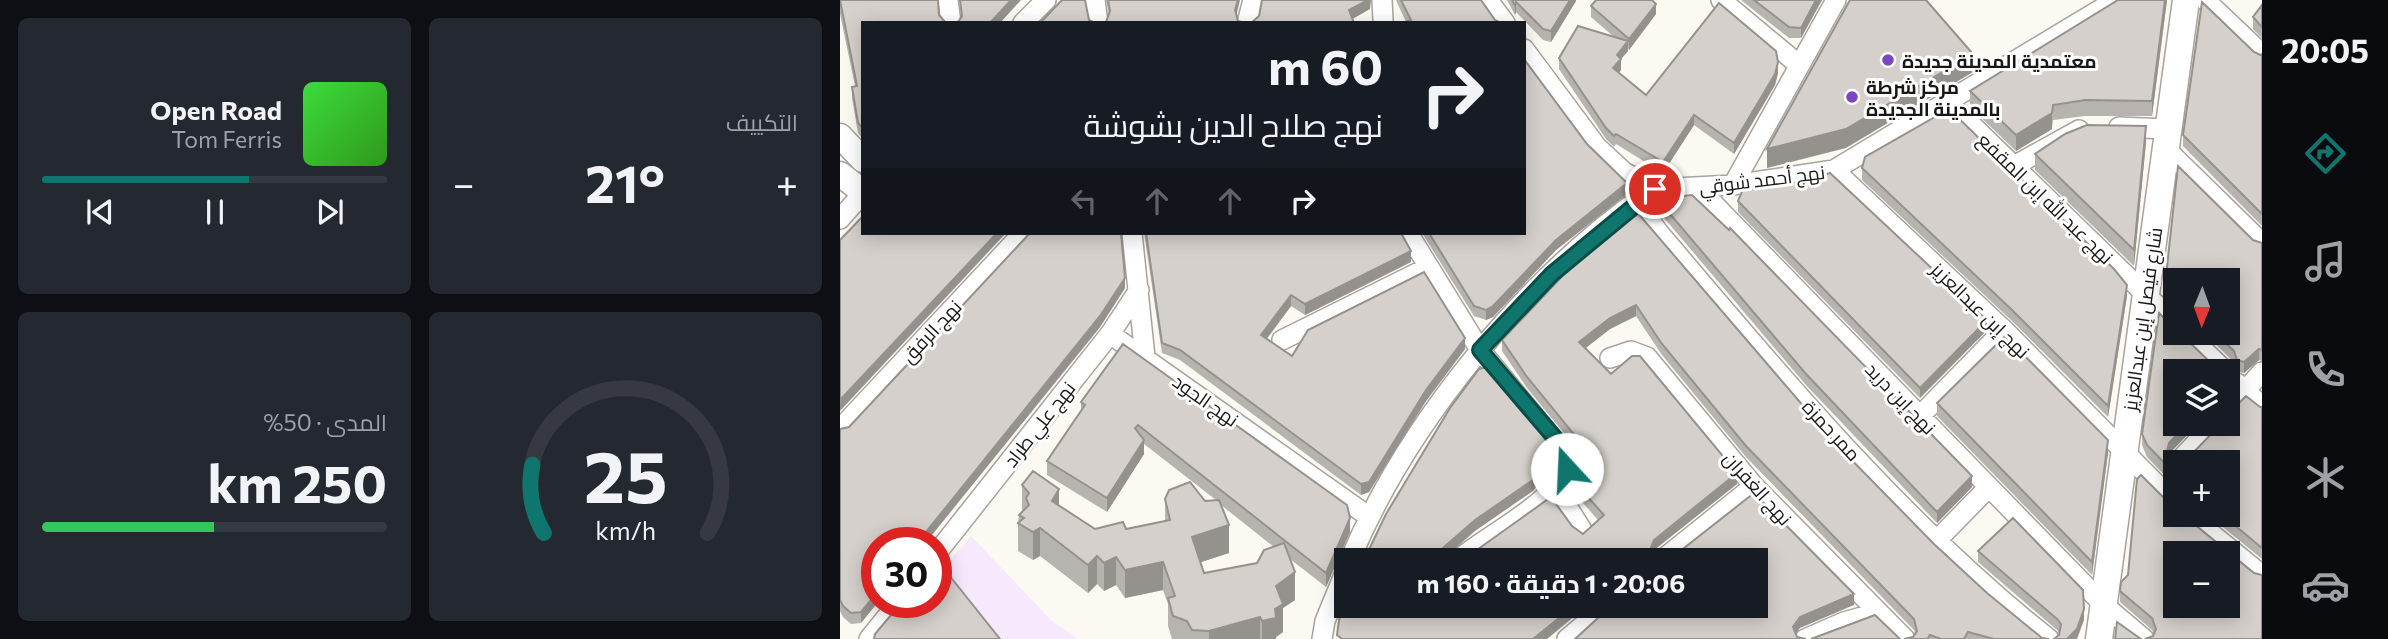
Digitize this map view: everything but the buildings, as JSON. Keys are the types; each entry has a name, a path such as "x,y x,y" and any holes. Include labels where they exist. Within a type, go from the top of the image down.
{"main road":[{"name":"شارع فيصل إبن عبدالعزيز","path":"2099,639 2186,0"}],"street":[{"path":"948,0 951,21"},
{"path":"1025,21 1046,0"},
{"path":"1095,0 1098,21"},
{"path":"1248,21 1253,0"},
{"path":"1382,0 1383,20"},
{"path":"1488,0 1503,21"},
{"path":"1721,0 1798,64"},
{"path":"1733,186 1798,64 1836,0"},
{"name":"نهج أحمد شوقي","path":"1655,189 1733,186 1833,170 2116,0"},
{"path":"2205,0 2262,54"},
{"path":"1355,548 1368,516 1429,420 1480,350 1552,274 1655,189 1610,161 1526,52"},
{"name":"نهج عبد الله إبن المقفع","path":"1948,102 2163,311"},
{"path":"2012,167 2059,139 2085,128 2166,139 2262,243"},
{"path":"840,136 861,158"},
{"name":"نهج إبن عبدالعزيز","path":"1833,170 2004,330 2124,455 2163,492"},
{"path":"840,174 861,190"},
{"name":"نهج إبن دريد","path":"1698,188 1988,488 2105,606 2144,639"},
{"path":"840,219 861,194"},
{"name":"ممر حمزة","path":"1636,202 1659,233 1811,408 1938,539 2049,639"},
{"name":"نهج الرفق","path":"840,429 1021,235"},
{"path":"1132,235 1145,358"},
{"path":"1409,235 1480,350 1565,452 1567,469 1556,489 1475,548"},
{"path":"1282,340 1429,267"},
{"name":"نهج علي طراد","path":"952,534 1110,334 1139,290"},
{"path":"1919,416 2004,330"},
{"name":"نهج الجود","path":"1110,334 1368,516"},
{"path":"2198,345 2213,359"},
{"name":"نهج الغفران","path":"1610,358 1631,351 1647,357 1754,486 1876,613 1905,639"},
{"path":"2240,396 2262,372"},
{"path":"2240,386 2262,406"},
{"path":"2189,450 2203,436"},
{"path":"2156,485 2163,478"},
{"path":"1677,548 1754,486"},
{"path":"1938,539 1988,488"},
{"path":"1556,489 1582,530"},
{"path":"2203,527 2262,575"},
{"path":"1322,639 1325,621 1334,599"},
{"path":"1805,639 1844,622 1876,613"},
{"path":"870,639 886,618"},
{"path":"1567,639 1592,618"}],"shaded area":[{"path":"971,536 1051,620 1078,639 988,639 952,594 952,558"}],"place":[{"name":"معتمدية المدينة جديدة","path":"1888,60"},
{"name":"مركز شرطة بالمدينة الجديدة","path":"1852,97"}],"route":[{"path":"1567,469 1567,456 1560,444 1480,350 1552,274 1655,189"}]}
